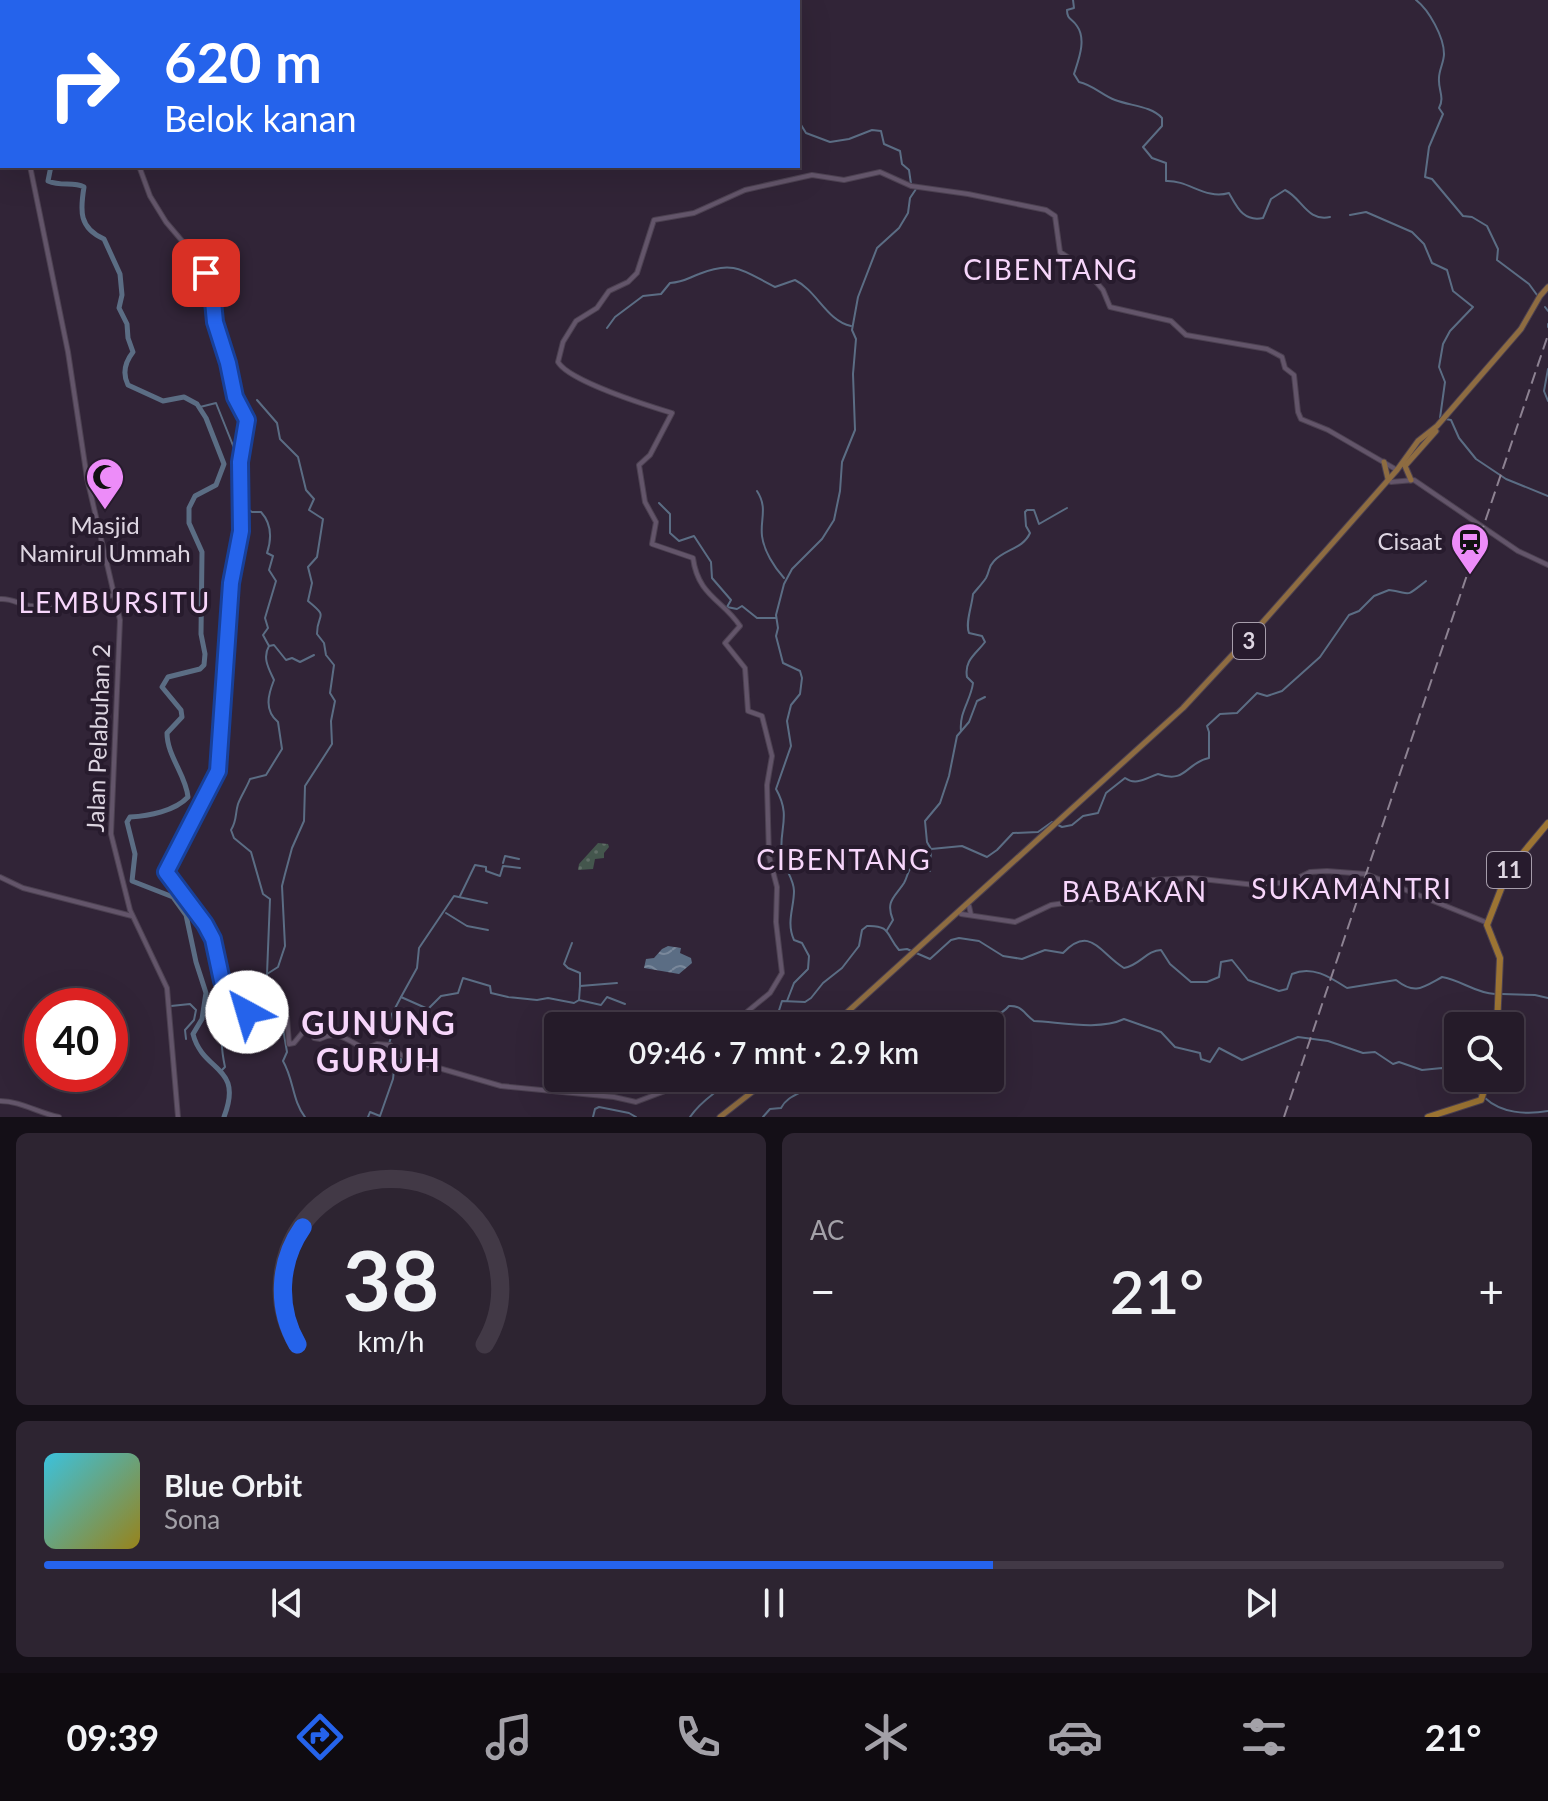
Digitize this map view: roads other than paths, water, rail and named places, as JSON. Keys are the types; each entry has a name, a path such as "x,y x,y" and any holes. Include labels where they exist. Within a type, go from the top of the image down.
{"highway":[{"name":"11","path":"1488,925 1508,871 1548,823"},
{"path":"1488,925 1500,956 1499,1012"},
{"path":"1428,1117 1484,1096 1485,1092"}],"main road":[{"name":"3","path":"850,1012 1199,695 1523,331 1544,294"},
{"name":"3","path":"1390,481 1418,441 1459,403"},
{"path":"1384,462 1390,481"},
{"path":"1405,466 1411,480"},
{"name":"3","path":"922,947 984,890"},
{"path":"718,1117 750,1092"}],"street":[{"name":"Jalan Pelabuhan 2","path":"30,168 68,352 87,478 120,625 111,828 132,916 167,988 178,1117"},
{"path":"140,168 150,196 166,222 210,279 219,339 235,397 247,420 240,462 241,531 231,583 218,771 166,871 209,930 221,978 240,1007 251,1013 274,1004 282,1005 287,1017 289,1044 294,1043 308,1026 308,1012 312,1011 314,1038 336,1034 365,1049 377,1044 390,1045 401,1055 418,1062 501,1086 544,1090"},
{"path":"747,1012 770,993 782,972 776,926 777,887 769,856 767,785 772,756 762,717 748,711 745,668 725,643 740,626 706,591 694,568 693,558 652,544 655,520 645,502 639,465 650,455 672,413 576,376 558,362 563,342 576,321 597,308 609,291 630,281 637,273 653,221 694,213 745,190 774,183 813,175 844,180 880,172 911,186 970,194 1046,210 1054,214 1060,252 1084,268 1105,292 1110,307 1171,321 1186,335 1270,350 1282,357 1285,368 1294,375 1301,419 1329,431 1397,470"},
{"path":"1390,481 1411,480 1518,551 1548,565"},
{"path":"0,599 13,599 26,606 43,606 114,595"},
{"path":"961,914 1015,922 1051,905 1100,898 1152,880 1189,878 1263,884 1293,881 1312,871 1331,871 1366,874 1488,925"},
{"path":"0,877 23,888 132,916"},
{"path":"969,906 971,915"},
{"path":"563,1092 639,1102 664,1092"},
{"path":"0,1101 15,1101 27,1108 59,1117"}],"water":[{"path":"668,946 681,948 680,953 691,958 692,963 679,974 644,968 646,959 654,958"}],"waterway":[{"path":"1073,0 1074,8 1067,10 1067,13 1080,32 1082,44 1074,74 1079,82 1110,98 1147,109 1162,118 1162,126 1143,147 1152,158 1166,163 1166,181 1182,183 1212,194 1229,193 1250,218 1263,218 1271,199 1285,190 1310,213 1322,218 1330,217"},
{"path":"1416,0 1435,24 1444,54 1439,78 1439,108 1443,114 1429,147 1425,177 1432,179 1463,216 1472,217 1487,226 1498,249 1497,260 1529,284 1537,295"},
{"path":"800,123 806,133 830,142 872,130 881,131 884,144 900,151 902,164 909,170 911,184"},
{"path":"51,168 48,181 84,187 83,218 90,230 104,239 120,274 122,295 119,308 127,324 133,352 126,367 128,385 163,401 184,397 197,404 206,418 224,464 216,485 195,496 189,508 189,523 202,552 201,634 204,665 200,669 168,677 162,687 181,710 182,717 167,733 170,750 188,797 169,809 130,817 127,822 135,854 132,881 173,897 186,915 206,993 202,1019 193,1034 198,1047 226,1078 229,1100 224,1117"},
{"path":"787,1001 794,983 808,969 809,956 802,943 794,940 792,933 790,921 794,887 782,856 784,816 776,789 791,746 787,721 791,705 800,694 802,678 800,671 783,663 776,636 776,615 784,584 792,569 822,539 834,520 842,462 855,430 853,374 856,339 852,330 858,297 877,248 899,228 916,189"},
{"path":"1350,215 1366,212 1412,232 1424,244 1432,263 1447,270 1453,291 1473,307 1450,331 1443,344 1439,367 1445,382 1440,418 1451,420 1459,438 1476,459 1506,479 1548,496"},
{"path":"607,328 615,317 643,296 661,294 670,283 722,268 739,269 775,287 795,280 835,318 851,326"},
{"path":"1545,307 1548,311"},
{"path":"1548,369 1544,391 1548,401"},
{"path":"257,400 277,423 280,439 298,457 306,490 314,499 309,510 323,519 317,557 308,567 312,583 308,601 321,614 317,634 334,665 330,693 335,701 331,721 332,744 305,786 304,821 292,848 282,886 285,946 278,967 267,974"},
{"path":"200,407 216,403 234,448 246,457 243,506 252,512 261,512 269,526 267,553 273,556 269,570 276,581 265,618 268,628 263,635 269,646 274,645 286,660 292,658 300,662 314,655"},
{"path":"757,491 763,508 763,542 784,578"},
{"path":"659,503 670,514 670,533 679,541 694,536 711,562 712,578 731,600 727,607 737,609 742,606 757,618 776,618"},
{"path":"961,731 973,683 967,677 967,666 985,642 982,636 969,633 968,619 973,594 994,561 1027,538 1030,533 1026,526 1027,510 1034,510 1039,524 1067,508"},
{"path":"887,930 893,920 892,900 913,865 922,871 930,871 931,849 962,846 987,857 1013,833 1038,832 1052,822 1062,827 1072,825 1083,816 1098,813 1106,793 1125,778 1137,781 1158,774 1181,775 1209,758 1207,726 1220,714 1237,713 1257,693 1267,696 1282,691 1320,657 1349,615 1359,611 1374,596 1389,590 1408,593 1426,581"},
{"path":"269,646 266,659 274,680 269,707 278,722 282,749 266,775 250,779 238,804 231,830 234,838 251,852 263,894 270,899 267,974 262,994 269,1009 281,1017 287,1052 283,1061 305,1117"},
{"path":"931,849 927,842 925,821 940,803 957,736 969,722 977,701 985,697"},
{"path":"503,863 505,856 519,859"},
{"path":"460,896 475,865 486,867 486,871 500,876 503,866 520,868"},
{"path":"401,997 417,968 419,948 454,896 487,903"},
{"path":"446,913 467,926 488,930"},
{"path":"778,1012 782,1001 805,1002 842,968 859,946 862,930 867,926 884,929 899,950 907,949 930,959 951,940 959,938 979,941 1003,956 1022,959 1045,950 1063,953 1081,941 1088,941 1124,968 1161,950 1170,964 1191,982 1207,982 1219,977 1221,962 1232,960 1248,980 1279,991 1287,989 1292,974 1307,971 1327,976 1347,988 1396,980 1414,989 1442,977 1495,994"},
{"path":"572,943 564,964 580,973 580,986"},
{"path":"393,1050 388,1047 394,1027 392,1014 401,997 428,1009 441,996 458,993 463,978 490,986 491,993 508,997 548,998 574,1003 579,1000 601,1005 607,997 625,1004"},
{"path":"579,1000 580,986 617,983"},
{"path":"1502,994 1548,998"},
{"path":"220,1072 225,1067 222,1041 226,1023 239,1009 261,995"},
{"path":"171,1006 190,1004 196,1010 194,1020 185,1030 186,1039"},
{"path":"1002,1012 1013,1006 1020,1008 1034,1021 1091,1025 1124,1019 1161,1032 1175,1047 1200,1053 1201,1059 1210,1062 1219,1048 1242,1060 1298,1037 1328,1041 1363,1053 1375,1052 1393,1064 1399,1062 1422,1070 1442,1068 1457,1076 1455,1087 1481,1094"},
{"path":"368,1117 370,1112 380,1116 401,1056"},
{"path":"690,1117 716,1092"},
{"path":"763,1117 770,1109 781,1108 801,1092"},
{"path":"1485,1098 1498,1107 1514,1112 1548,1111"},
{"path":"593,1117 595,1109 599,1107 636,1117"}],"railway":[{"path":"1284,1117 1548,335"}],"place":[{"name":"Masjid Namirul Ummah","path":"105,511"},
{"name":"Cisaat","path":"1470,576"}],"district":[{"name":"CIBENTANG","path":"1051,270"},
{"name":"LEMBURSITU","path":"115,603"},
{"name":"CIBENTANG","path":"844,860"},
{"name":"SUKAMANTRI","path":"1352,889"},
{"name":"BABAKAN","path":"1135,892"},
{"name":"GUNUNG GURUH","path":"379,1042"}]}
